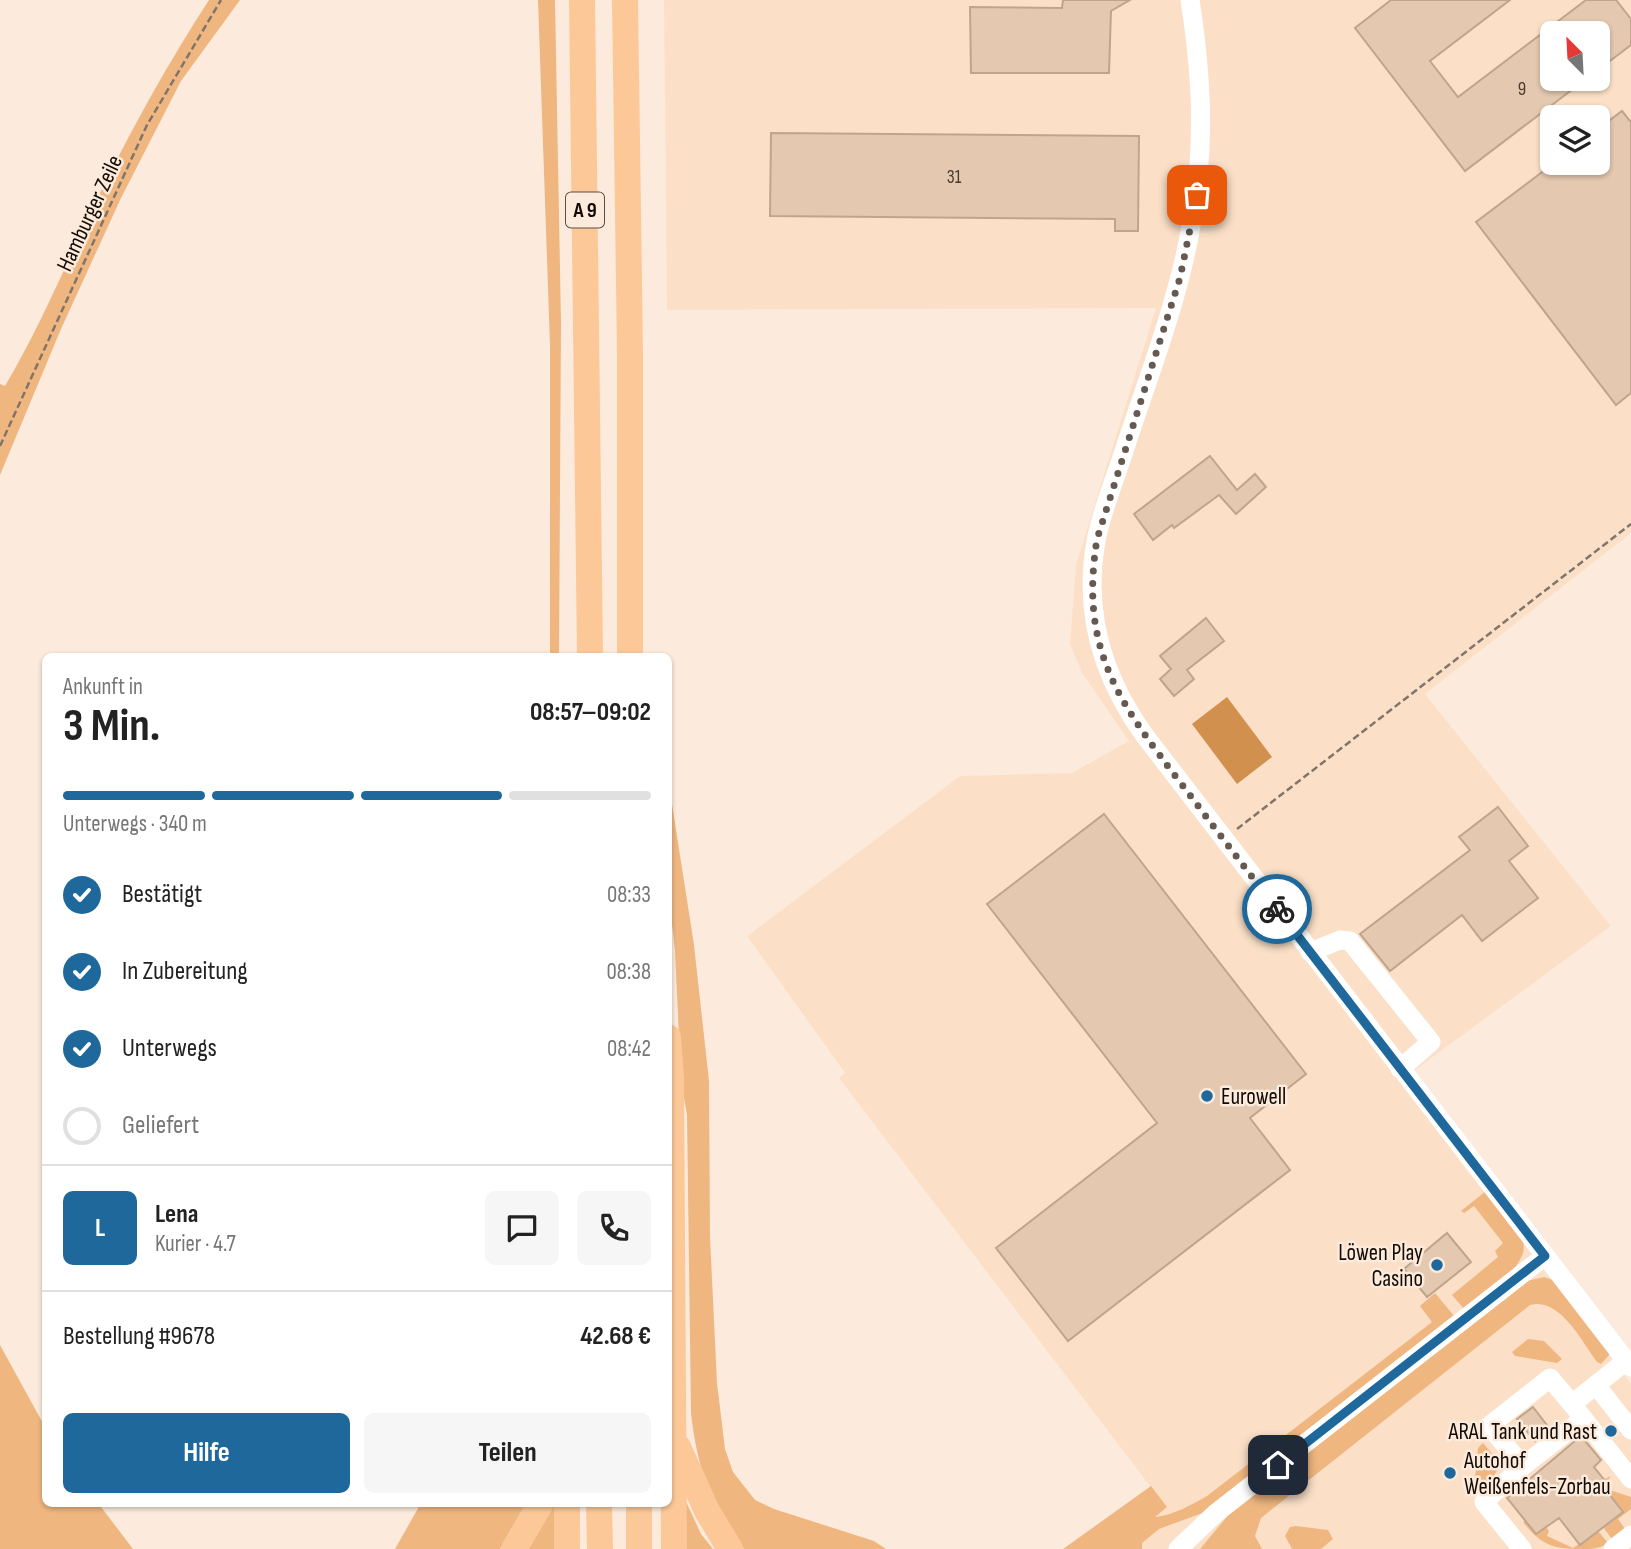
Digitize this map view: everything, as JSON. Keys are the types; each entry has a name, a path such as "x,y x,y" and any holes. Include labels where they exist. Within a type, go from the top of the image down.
{"highway":[{"name":"A 9","path":"582,0 590,653"},
{"name":"A 9","path":"625,0 630,354 630,653"},
{"path":"672,1355 674,1549"},
{"path":"673,1435 707,1511 730,1549"},
{"path":"514,1549 539,1507"},
{"path":"567,1507 567,1549"},
{"path":"599,1507 600,1549"},
{"path":"639,1507 639,1549"}],"street":[{"path":"1190,0 1202,114 1202,158 1195,212 1180,278 1099,528 1093,559 1092,595 1098,642 1121,701 1223,840 1629,1364 1596,1385 1577,1411 1484,1502 1522,1549"},
{"path":"1310,952 1340,940 1350,941 1431,1042 1400,1069"},
{"path":"1178,1549 1216,1513 1545,1256"},
{"path":"1523,1466 1489,1426 1550,1378 1631,1479"},
{"path":"1596,1385 1631,1430"},
{"path":"1613,1549 1631,1537"}],"path":[{"name":"Hamburger Zeile","path":"0,446 147,125 220,0"},
{"path":"1223,840 1631,524"}],"shaded area":[{"path":"209,0 240,0 181,81 121,198 61,329 0,475 0,384 5,386 19,362 128,138"},
{"path":"538,0 555,0 561,323 559,653 550,653 550,345"},
{"path":"664,0 1631,0 1631,533 1425,694 1611,926 1400,1081 1631,1384 1631,1549 1124,1549 1117,1539 1166,1507 839,1078 845,1073 747,936 960,776 1072,773 1129,741 1082,673 1070,644 1076,565 1156,308 667,310"},
{"path":"1227,697 1272,757 1237,784 1192,724"},
{"path":"672,804 694,945 709,1081 710,1237 717,1383 725,1449 733,1472 755,1500 774,1509 874,1541 886,1549 744,1549 722,1518 707,1486 697,1451 691,1414 687,1115 681,1081 672,924"},
{"path":"1486,1191 1510,1220 1522,1239 1524,1249 1521,1259 1505,1278 1465,1310 1452,1295 1498,1257 1495,1251 1503,1243 1474,1206 1464,1213 1461,1211"},
{"path":"1544,1277 1553,1280 1610,1354 1601,1364 1560,1314 1541,1304 1530,1305 1261,1518 1255,1536 1262,1549 1200,1549 1230,1513 1527,1281"},
{"path":"1435,1293 1455,1317 1208,1511 1159,1529 1142,1543 1142,1549 1063,1549 1151,1486 1167,1507 1155,1517 1176,1512 1207,1496 1432,1322 1420,1306"},
{"path":"1528,1339 1544,1341 1562,1359 1557,1363 1515,1356 1512,1352"},
{"path":"0,1345 42,1422 42,1507 101,1507 133,1549 0,1549"},
{"path":"1483,1443 1494,1456 1497,1470 1490,1484 1477,1494 1474,1490 1478,1448"},
{"path":"1610,1476 1607,1489 1631,1497 1631,1509 1618,1519 1625,1529 1612,1539 1603,1527 1623,1512 1603,1485 1605,1479"},
{"path":"683,1495 701,1534 713,1549 683,1549"},
{"path":"419,1507 528,1507 500,1549 395,1549"},
{"path":"548,1507 560,1507 560,1549 525,1549"},
{"path":"1523,1522 1536,1534 1546,1527 1549,1531 1547,1536 1573,1548 1598,1531 1608,1543 1592,1549 1571,1549 1555,1547 1536,1536"},
{"path":"1290,1527 1328,1530 1333,1539 1321,1549 1292,1549 1285,1536"}],"building":[{"path":"1063,0 1130,0 1111,11 1109,73 971,73 970,7 1062,8"},
{"path":"1391,0 1510,0 1430,61 1458,97 1540,35 1540,91 1570,91 1552,105 1540,105 1540,114 1465,171 1355,28"},
{"path":"1586,0 1616,0 1631,19 1631,45 1610,61 1610,21 1558,21"},
{"path":"1622,111 1631,122 1631,393 1616,405 1476,222 1540,174 1610,175 1610,120"},
{"path":"771,133 1139,136 1138,231 1115,231 1115,219 770,216"},
{"path":"1210,456 1237,490 1255,474 1266,487 1236,514 1219,495 1153,540 1134,514"},
{"path":"1206,618 1224,641 1187,670 1194,679 1174,696 1160,679 1171,669 1160,656"},
{"path":"1498,807 1528,846 1509,861 1538,898 1482,941 1462,915 1390,971 1360,934 1470,850 1459,837"},
{"name":"Eurowell","path":"1104,814 1306,1074 1250,1118 1290,1170 1068,1341 996,1248 1157,1123 987,904"},
{"name":"Löwen Play Casino","path":"1447,1233 1471,1262 1427,1297 1404,1269"},
{"path":"1533,1407 1550,1429 1535,1441 1517,1419"},
{"path":"1581,1436 1601,1460 1594,1467 1606,1482 1602,1485 1623,1512 1580,1545 1559,1518 1536,1534 1507,1498"}],"way so far":[{"path":"1197,195 1180,278 1102,518 1093,559 1094,622 1110,678 1131,717 1277,909"}],"place":[{"name":"Eurowell","path":"1207,1096"},
{"name":"Löwen Play Casino","path":"1437,1265"},
{"name":"ARAL Tank und Rast","path":"1611,1431"},
{"name":"Autohof Weißenfels-Zorbau","path":"1450,1473"}],"route":[{"path":"1277,909 1545,1256 1278,1465"}]}
